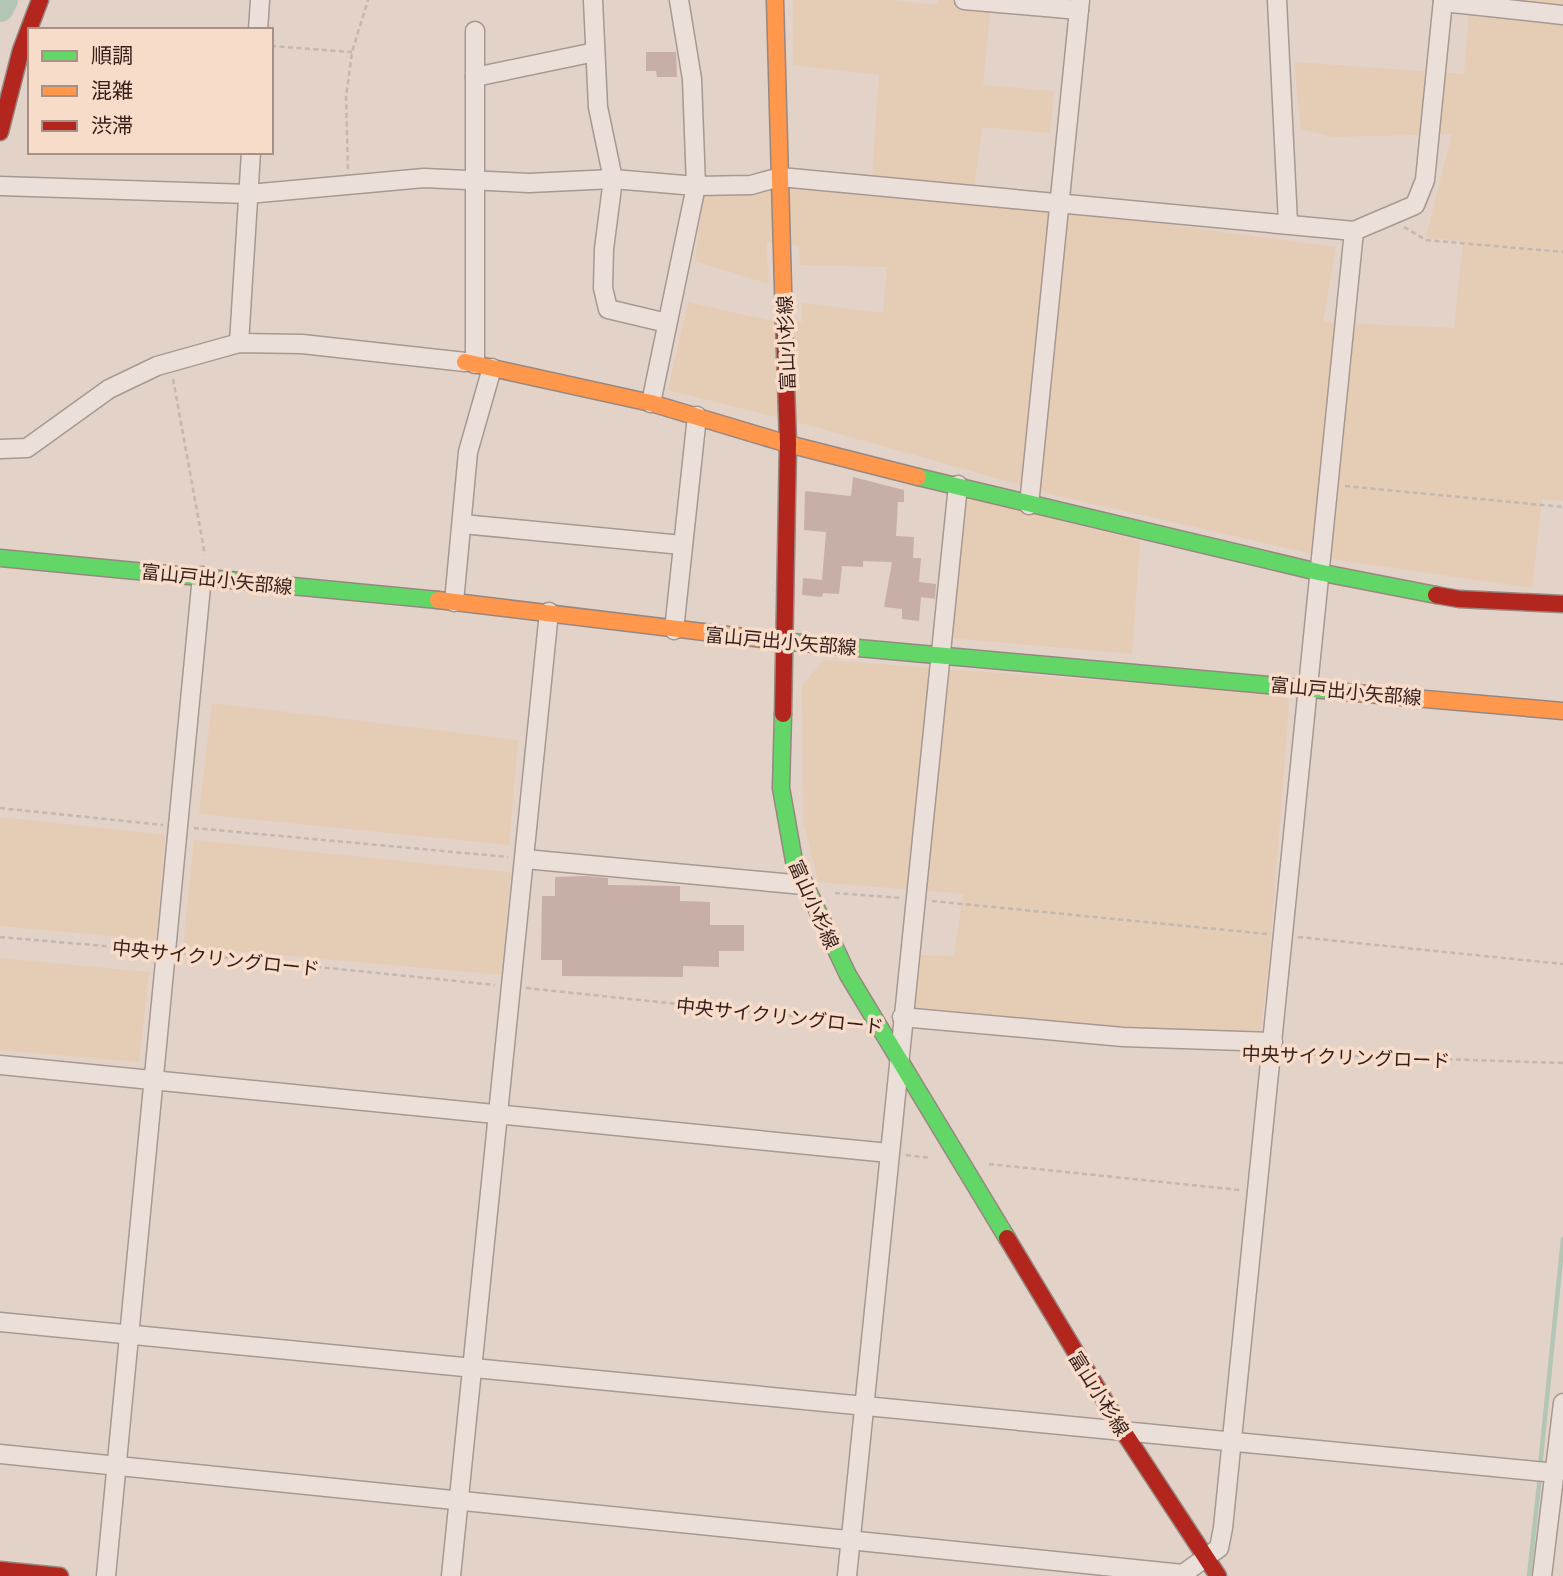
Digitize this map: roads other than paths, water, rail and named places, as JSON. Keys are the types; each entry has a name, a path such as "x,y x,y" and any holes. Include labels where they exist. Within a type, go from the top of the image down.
{"main road":[{"path":"29,28 40,0"},
{"name":"富山小杉線","path":"775,0 788,444 782,788 794,861 848,975 1123,1431 1218,1576"},
{"path":"0,132 28,32"},
{"path":"477,365 650,403 788,444 1029,505 1318,572 1459,599 1563,604"},
{"name":"富山戸出小矢部線","path":"0,558 549,612 785,642 940,653 1563,711"},
{"path":"0,1570 60,1576"}],"street":[{"path":"258,28 260,0"},
{"path":"593,0 598,107 613,179 604,249 604,288 608,309 667,323"},
{"path":"650,403 696,186 692,79 679,0"},
{"path":"964,0 1080,5 1029,505"},
{"path":"1277,0 1288,223"},
{"path":"0,186 249,194 424,178 529,183 613,179 696,186 751,185 780,177 1354,231 1390,218 1415,205 1425,180 1443,1 1563,15"},
{"path":"454,602 477,365 473,180 475,32"},
{"path":"475,77 595,52"},
{"path":"239,343 251,154"},
{"path":"0,1454 1181,1575 1219,1548 1310,686 1318,572 1354,231"},
{"path":"0,449 27,448 109,389 170,362 239,343 302,344 477,365"},
{"path":"674,630 697,416"},
{"path":"847,1576 958,485"},
{"path":"462,524 682,545"},
{"path":"106,1576 178,826 205,577"},
{"path":"451,1576 549,612"},
{"path":"525,859 804,885"},
{"path":"902,1017 1272,1047"},
{"path":"0,1065 890,1153"},
{"path":"0,1322 1556,1473"},
{"path":"1542,1576 1563,1403"}],"waterway":[{"path":"0,8 4,0"},
{"path":"1540,1467 1563,1239"},
{"path":"1529,1576 1540,1476"}]}
